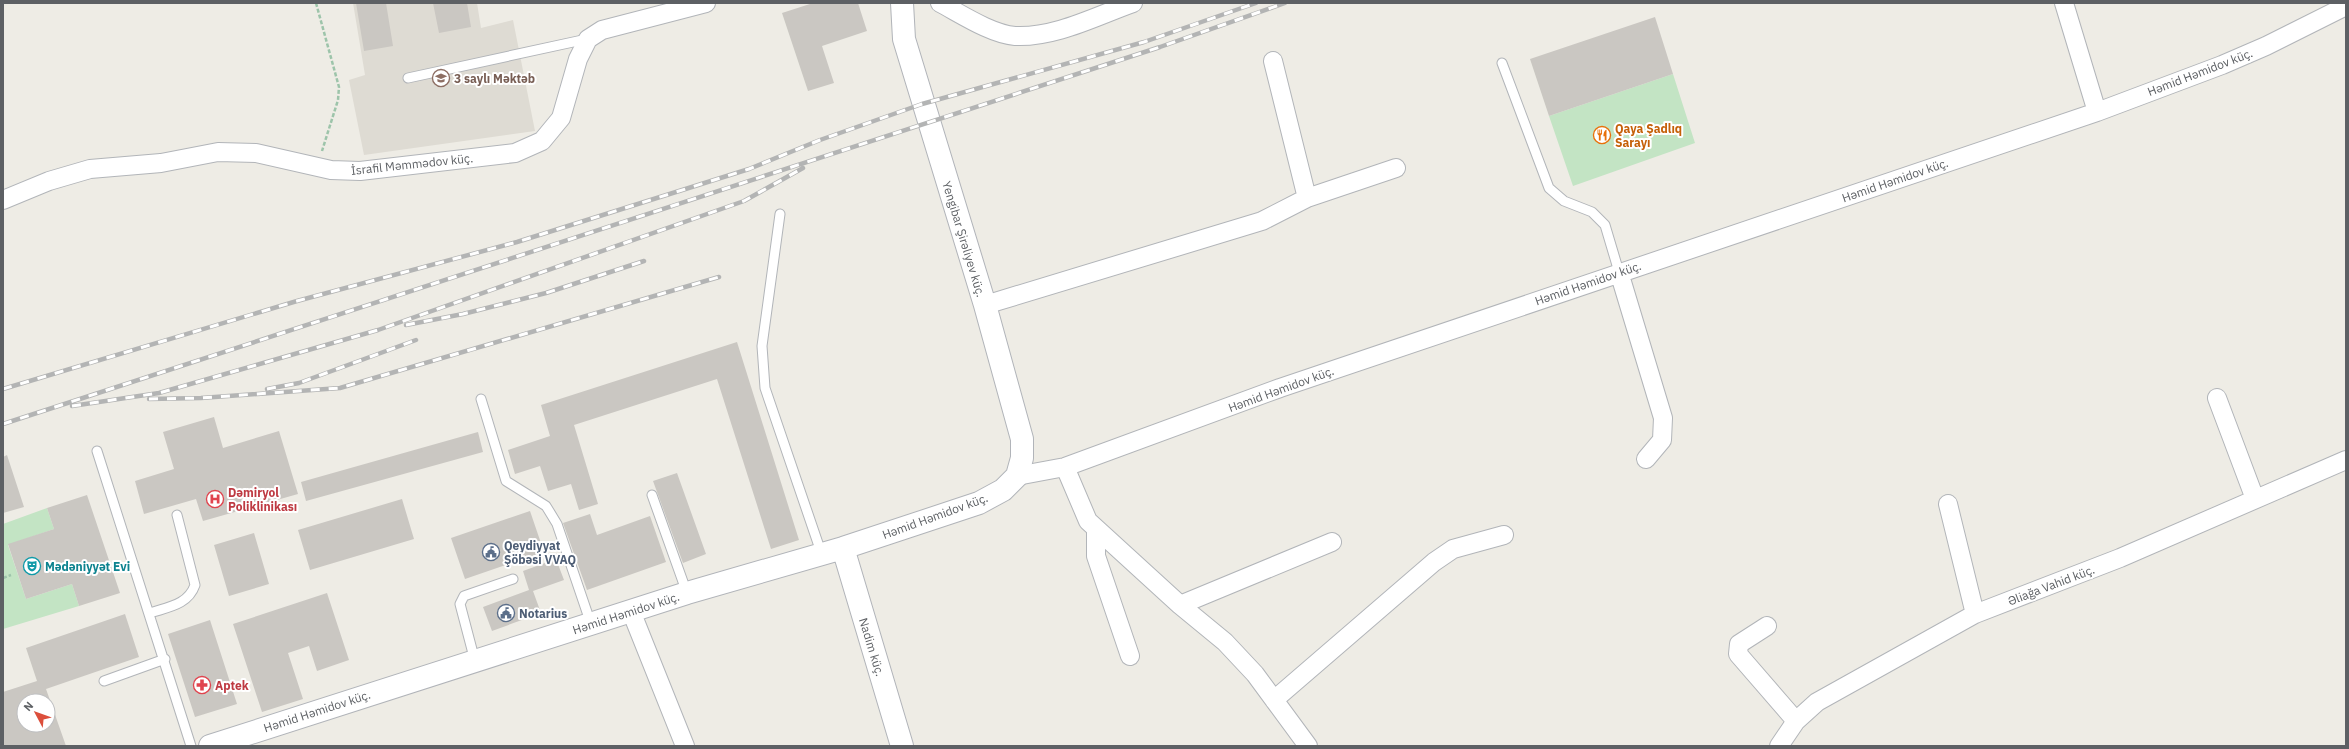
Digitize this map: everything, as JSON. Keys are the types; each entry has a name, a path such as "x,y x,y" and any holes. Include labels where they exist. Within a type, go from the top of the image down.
{"street":[{"path":"588,39 602,30 706,3"},
{"name":"Yengibar Şirəliyev küç.","path":"902,3 904,39 985,306 1022,439 1022,458 1017,476"},
{"path":"940,3 986,27 1015,36 1047,33 1132,3"},
{"path":"2064,3 2097,112"},
{"name":"Həmid Həmidov küç.","path":"210,746 260,738 475,661 687,593 822,555 979,503 1003,490 1017,476 1045,473 1065,467 1280,388 1619,272 2097,112 2222,65 2266,46 2346,6"},
{"name":"İsrafil Məmmədov küç.","path":"3,200 49,181 90,170 160,163 218,152 256,154 331,170 360,171 515,153 542,141 561,118 578,59 588,39"},
{"path":"1273,61 1307,198"},
{"path":"985,306 1262,221 1307,198 1396,168"},
{"path":"1619,272 1663,418 1662,440 1646,460"},
{"path":"2217,398 2255,499"},
{"name":"Əliağa Vahid küç.","path":"1779,746 1796,721 1817,702 1975,614 2120,558 2346,460"},
{"path":"1065,467 1081,509 1088,521 1180,605 1225,642 1255,674 1308,746"},
{"path":"1948,504 1975,614"},
{"path":"1096,529 1096,556 1130,656"},
{"path":"1274,700 1434,562 1453,549 1504,535"},
{"path":"1180,605 1332,542"},
{"name":"Nadim küç.","path":"843,548 902,746"},
{"path":"631,611 685,746"},
{"path":"1767,626 1739,644 1738,654 1796,721"}],"lane":[{"path":"408,78 588,39"},
{"path":"1502,63 1549,188 1564,201 1592,212 1605,225 1619,272"},
{"path":"780,214 762,346 766,388 822,555"},
{"path":"481,399 506,481 546,506 557,524 590,624"},
{"path":"97,451 165,659 191,746"},
{"path":"652,495 687,593"},
{"path":"150,613 184,601 192,595 195,585 177,515"},
{"path":"475,661 460,604 461,600 464,596 513,579"},
{"path":"104,681 165,659"}],"path":[{"path":"316,3 339,87 338,100 317,166"},
{"path":"3,578 11,575"}],"shaded area":[{"name":"3 saylı Məktəb","path":"353,3 477,3 481,28 513,20 535,131 364,155 349,80 365,75"}],"green space":[{"path":"1673,74 1695,143 1573,186 1549,116"},
{"path":"47,508 54,529 8,545 26,599 72,584 79,606 3,629 3,524"}],"building":[{"path":"356,3 386,3 393,46 364,51"},
{"path":"433,3 467,3 471,27 439,33"},
{"path":"813,3 858,3 867,31 822,46 834,83 808,91 782,13"},
{"path":"1655,17 1673,74 1549,116 1530,59"},
{"path":"737,342 799,540 771,549 717,379 574,425 598,504 579,510 571,484 548,491 540,466 515,474 508,450 550,436 541,405"},
{"path":"214,417 223,448 279,431 298,494 203,521 196,499 144,514 135,481 174,469 163,432"},
{"path":"478,432 483,452 306,501 301,482"},
{"path":"7,455 24,507 3,513 3,457"},
{"path":"677,473 706,554 683,563 653,481"},
{"path":"87,495 120,593 79,606 72,584 26,599 8,544 54,529 47,508"},
{"path":"402,499 414,539 310,570 298,530"},
{"path":"530,511 544,552 465,579 451,538"},
{"path":"590,514 597,535 650,516 666,562 587,590 563,523"},
{"path":"254,533 269,584 229,596 214,545"},
{"path":"556,559 564,580 533,591 541,613 492,631 483,607 529,590 523,571"},
{"path":"327,593 349,660 317,671 309,646 288,653 303,699 262,712 233,624"},
{"path":"125,614 139,657 46,689 47,693 16,693 16,733 56,733 56,718 66,746 3,746 3,692 37,681 26,648"},
{"path":"210,620 237,704 195,717 168,634"}],"railway":[{"path":"3,389 297,301 517,242 749,169 820,140 922,104 1144,42 1256,3"},
{"path":"3,424 1160,47 1285,3"},
{"path":"72,406 159,393 378,330 744,201 803,168"},
{"path":"406,325 463,314 546,293 644,261"},
{"path":"149,399 201,398 340,388 719,277"},
{"path":"267,389 299,383 416,340"}],"place":[{"name":"3 saylı Məktəb","path":"441,78"},
{"name":"Qaya Şadlıq Sarayı","path":"1602,135"},
{"name":"Dəmiryol Poliklinikası","path":"215,499"},
{"name":"Qeydiyyat Şöbəsi VVAQ","path":"491,552"},
{"name":"Mədəniyyət Evi","path":"32,566"},
{"name":"Notarius","path":"506,613"},
{"name":"Aptek","path":"202,685"}]}
